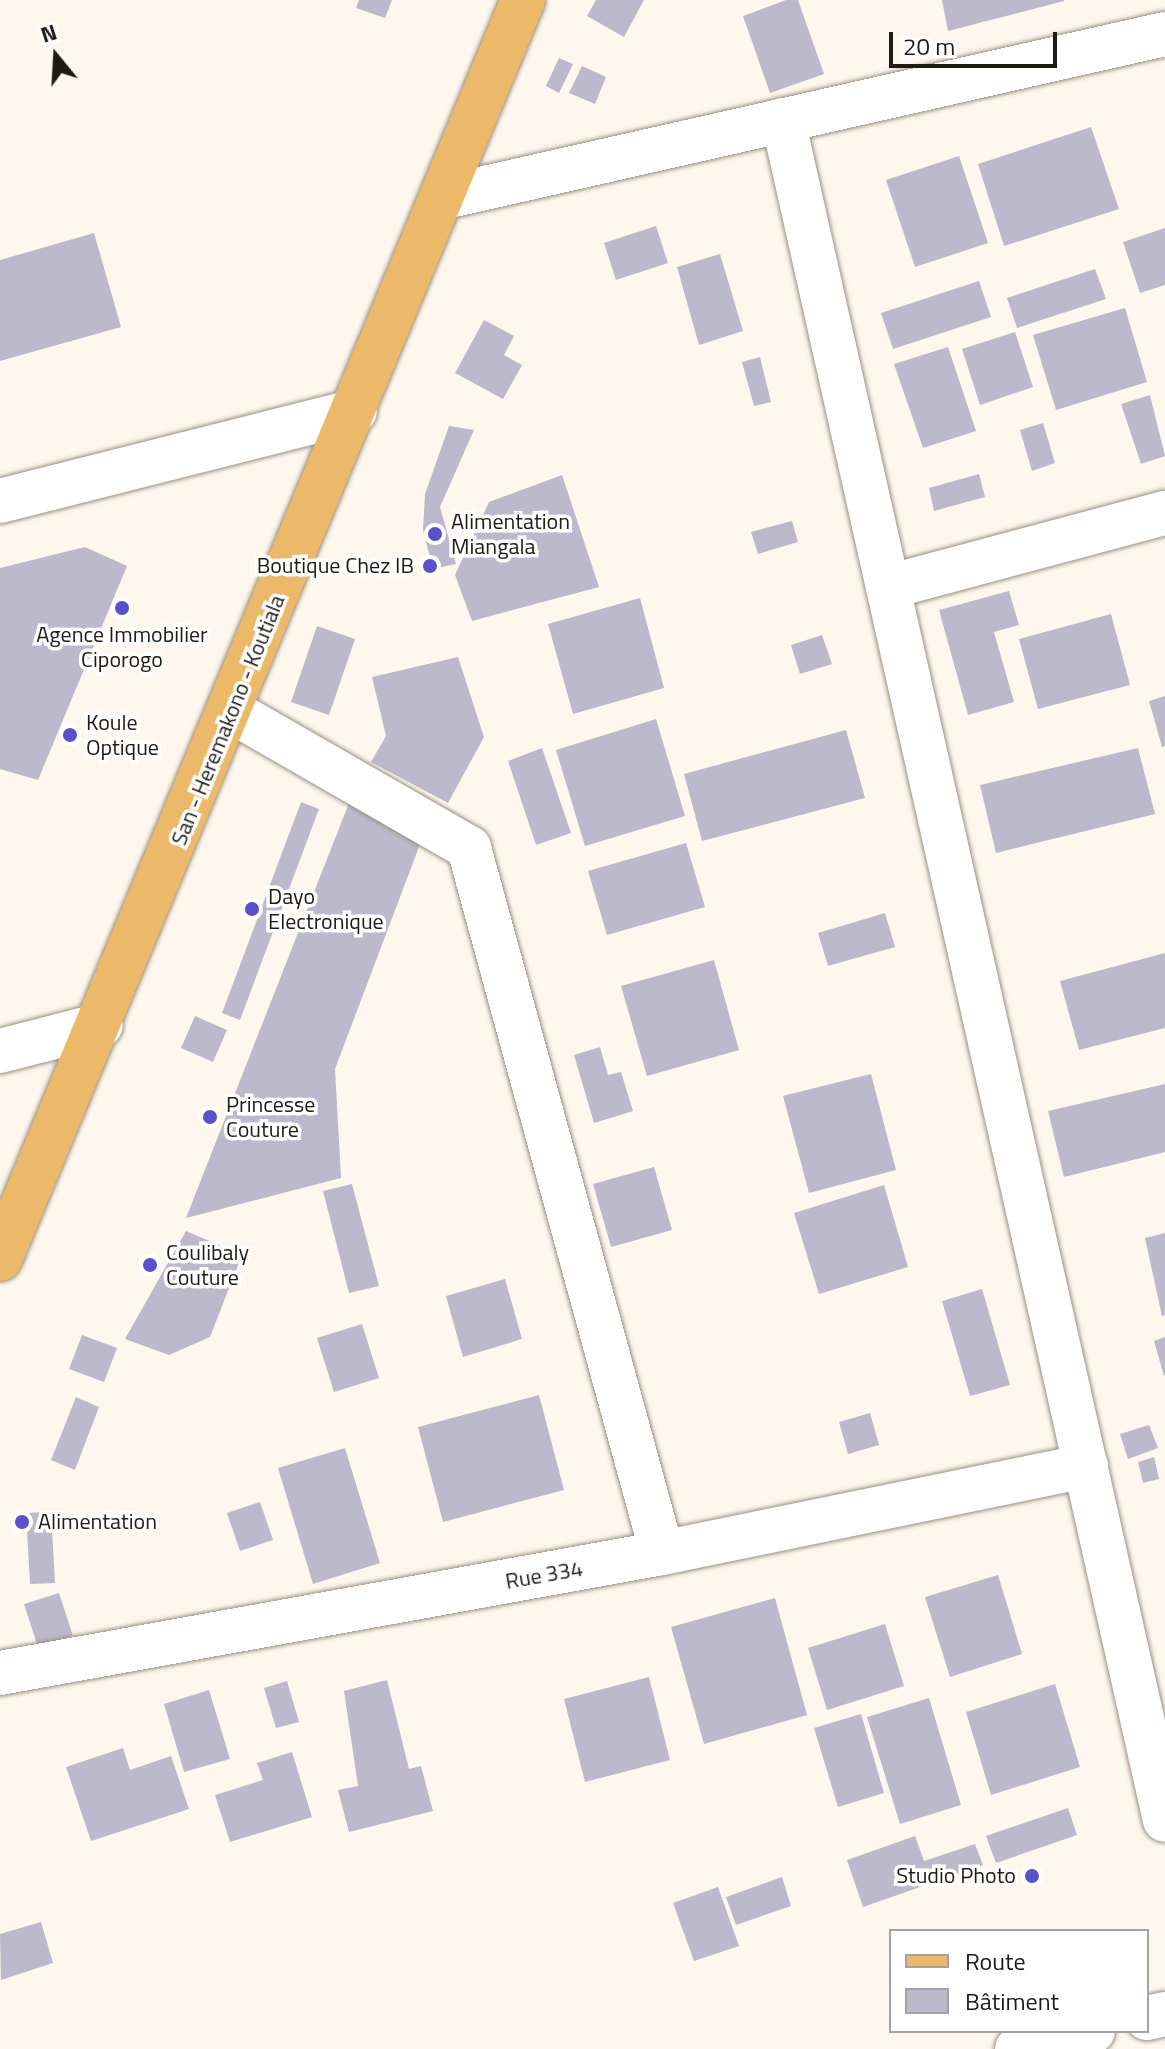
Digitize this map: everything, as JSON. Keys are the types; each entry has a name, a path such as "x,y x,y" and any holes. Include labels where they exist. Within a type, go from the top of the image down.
{"main road":[{"name":"San - Heremakono - Koutiala","path":"0,1259 101,1025 445,197 523,0"}],"street":[{"path":"445,197 1165,34"},
{"path":"783,120 1165,1820"},
{"path":"0,501 355,411"},
{"path":"888,587 1165,513"},
{"path":"231,711 469,848 662,1553"},
{"path":"0,1051 101,1025"},
{"name":"Rue 334","path":"0,1673 662,1553 1086,1466"},
{"path":"1017,2049 1085,2033"}],"building":[{"path":"359,0 392,0 385,18 356,8"},
{"path":"596,0 644,0 624,37 587,16"},
{"path":"786,0 798,0 824,74 770,93 743,16"},
{"path":"942,0 1064,0 1064,1 948,31"},
{"path":"559,58 573,64 559,93 546,86"},
{"path":"582,66 606,77 595,104 569,93"},
{"path":"1091,127 1119,209 1004,246 978,164"},
{"path":"959,156 988,243 915,267 886,180"},
{"path":"656,226 668,263 616,280 604,243"},
{"path":"1165,228 1165,285 1140,293 1123,242"},
{"path":"94,233 121,327 0,361 0,260"},
{"path":"720,254 743,331 699,345 677,267"},
{"path":"1095,269 1106,299 1017,328 1007,298"},
{"path":"979,281 991,317 893,349 881,313"},
{"path":"1125,308 1147,382 1056,410 1033,335"},
{"path":"484,320 514,336 504,355 522,365 503,399 455,373"},
{"path":"1015,332 1033,387 980,405 962,349"},
{"path":"948,347 976,431 923,448 894,364"},
{"path":"760,357 771,402 754,406 742,362"},
{"path":"1150,395 1165,456 1141,464 1121,404"},
{"path":"1043,423 1055,463 1032,471 1020,430"},
{"path":"449,426 474,430 440,507 456,564 433,569 423,530 425,494"},
{"path":"979,474 985,497 934,511 929,488"},
{"path":"562,475 599,587 472,621 455,575 489,502"},
{"path":"792,521 798,542 758,554 751,532"},
{"path":"85,547 127,566 38,780 0,769 0,568"},
{"path":"1009,591 1019,625 994,632 1014,702 968,715 939,610"},
{"path":"640,598 664,688 573,714 548,624"},
{"path":"1111,614 1130,685 1038,709 1019,639"},
{"path":"317,626 355,639 329,715 291,702"},
{"path":"822,635 832,664 800,674 791,645"},
{"path":"458,657 484,737 448,803 371,762 386,736 372,677"},
{"path":"1165,696 1165,746 1162,747 1149,701"},
{"path":"656,719 685,816 585,846 556,750"},
{"path":"846,730 865,798 702,841 684,774"},
{"path":"542,748 571,833 536,845 508,761"},
{"path":"1138,748 1155,814 996,853 980,785"},
{"path":"301,802 319,809 240,1020 222,1013"},
{"path":"349,803 422,839 335,1069 341,1178 186,1218"},
{"path":"686,843 705,907 607,935 588,871"},
{"path":"885,913 895,947 828,966 818,933"},
{"path":"1165,953 1165,1028 1079,1050 1060,981"},
{"path":"714,960 739,1050 647,1076 621,986"},
{"path":"195,1016 227,1030 213,1062 181,1048"},
{"path":"600,1047 608,1075 621,1072 633,1111 594,1123 574,1055"},
{"path":"871,1074 896,1170 809,1193 783,1096"},
{"path":"1165,1084 1165,1152 1064,1177 1048,1111"},
{"path":"654,1167 672,1230 611,1247 593,1184"},
{"path":"352,1184 379,1286 349,1293 323,1191"},
{"path":"884,1185 908,1267 819,1294 794,1213"},
{"path":"186,1231 242,1255 210,1337 169,1355 125,1339"},
{"path":"1165,1233 1165,1315 1162,1316 1145,1238"},
{"path":"505,1279 522,1339 463,1357 446,1296"},
{"path":"982,1289 1010,1385 970,1396 942,1301"},
{"path":"362,1324 379,1378 334,1392 317,1338"},
{"path":"82,1335 117,1348 104,1382 69,1369"},
{"path":"1165,1337 1165,1375 1164,1376 1154,1341"},
{"path":"539,1395 564,1490 443,1522 418,1427"},
{"path":"76,1397 99,1407 75,1470 51,1460"},
{"path":"870,1413 879,1445 848,1454 839,1422"},
{"path":"1149,1425 1158,1448 1128,1459 1120,1434"},
{"path":"345,1448 380,1563 313,1584 278,1468"},
{"path":"1154,1457 1159,1479 1143,1483 1138,1462"},
{"path":"260,1502 273,1540 240,1551 227,1513"},
{"path":"51,1512 55,1583 30,1584 26,1513"},
{"path":"998,1575 1022,1654 950,1677 925,1597"},
{"path":"59,1593 73,1636 38,1647 24,1604"},
{"path":"775,1598 807,1715 704,1744 671,1627"},
{"path":"885,1624 904,1686 827,1710 808,1648"},
{"path":"649,1677 670,1760 585,1782 564,1699"},
{"path":"387,1680 409,1769 421,1766 433,1811 349,1832 338,1790 358,1786 344,1691"},
{"path":"287,1681 299,1722 276,1728 264,1688"},
{"path":"1055,1684 1080,1767 991,1795 966,1712"},
{"path":"209,1690 230,1759 184,1772 164,1704"},
{"path":"929,1698 961,1805 900,1824 867,1717"},
{"path":"861,1714 884,1793 838,1807 814,1728"},
{"path":"123,1748 130,1770 171,1756 189,1809 91,1841 66,1767"},
{"path":"292,1752 312,1817 230,1842 215,1795 263,1780 257,1763"},
{"path":"1068,1808 1077,1835 996,1863 986,1836"},
{"path":"915,1836 924,1861 975,1844 983,1865 863,1907 847,1860"},
{"path":"782,1877 791,1906 736,1925 726,1897"},
{"path":"718,1887 739,1946 694,1961 673,1903"},
{"path":"41,1922 53,1963 1,1980 0,1934"}],"place":[{"name":"Alimentation Miangala","path":"435,534"},
{"name":"Boutique Chez IB","path":"430,566"},
{"name":"Agence Immobilier Ciporogo","path":"122,608"},
{"name":"Koule Optique","path":"70,735"},
{"name":"Dayo Electronique","path":"252,909"},
{"name":"Princesse Couture","path":"210,1117"},
{"name":"Coulibaly Couture","path":"150,1265"},
{"name":"Alimentation","path":"22,1522"},
{"name":"Studio Photo","path":"1032,1876"}]}
